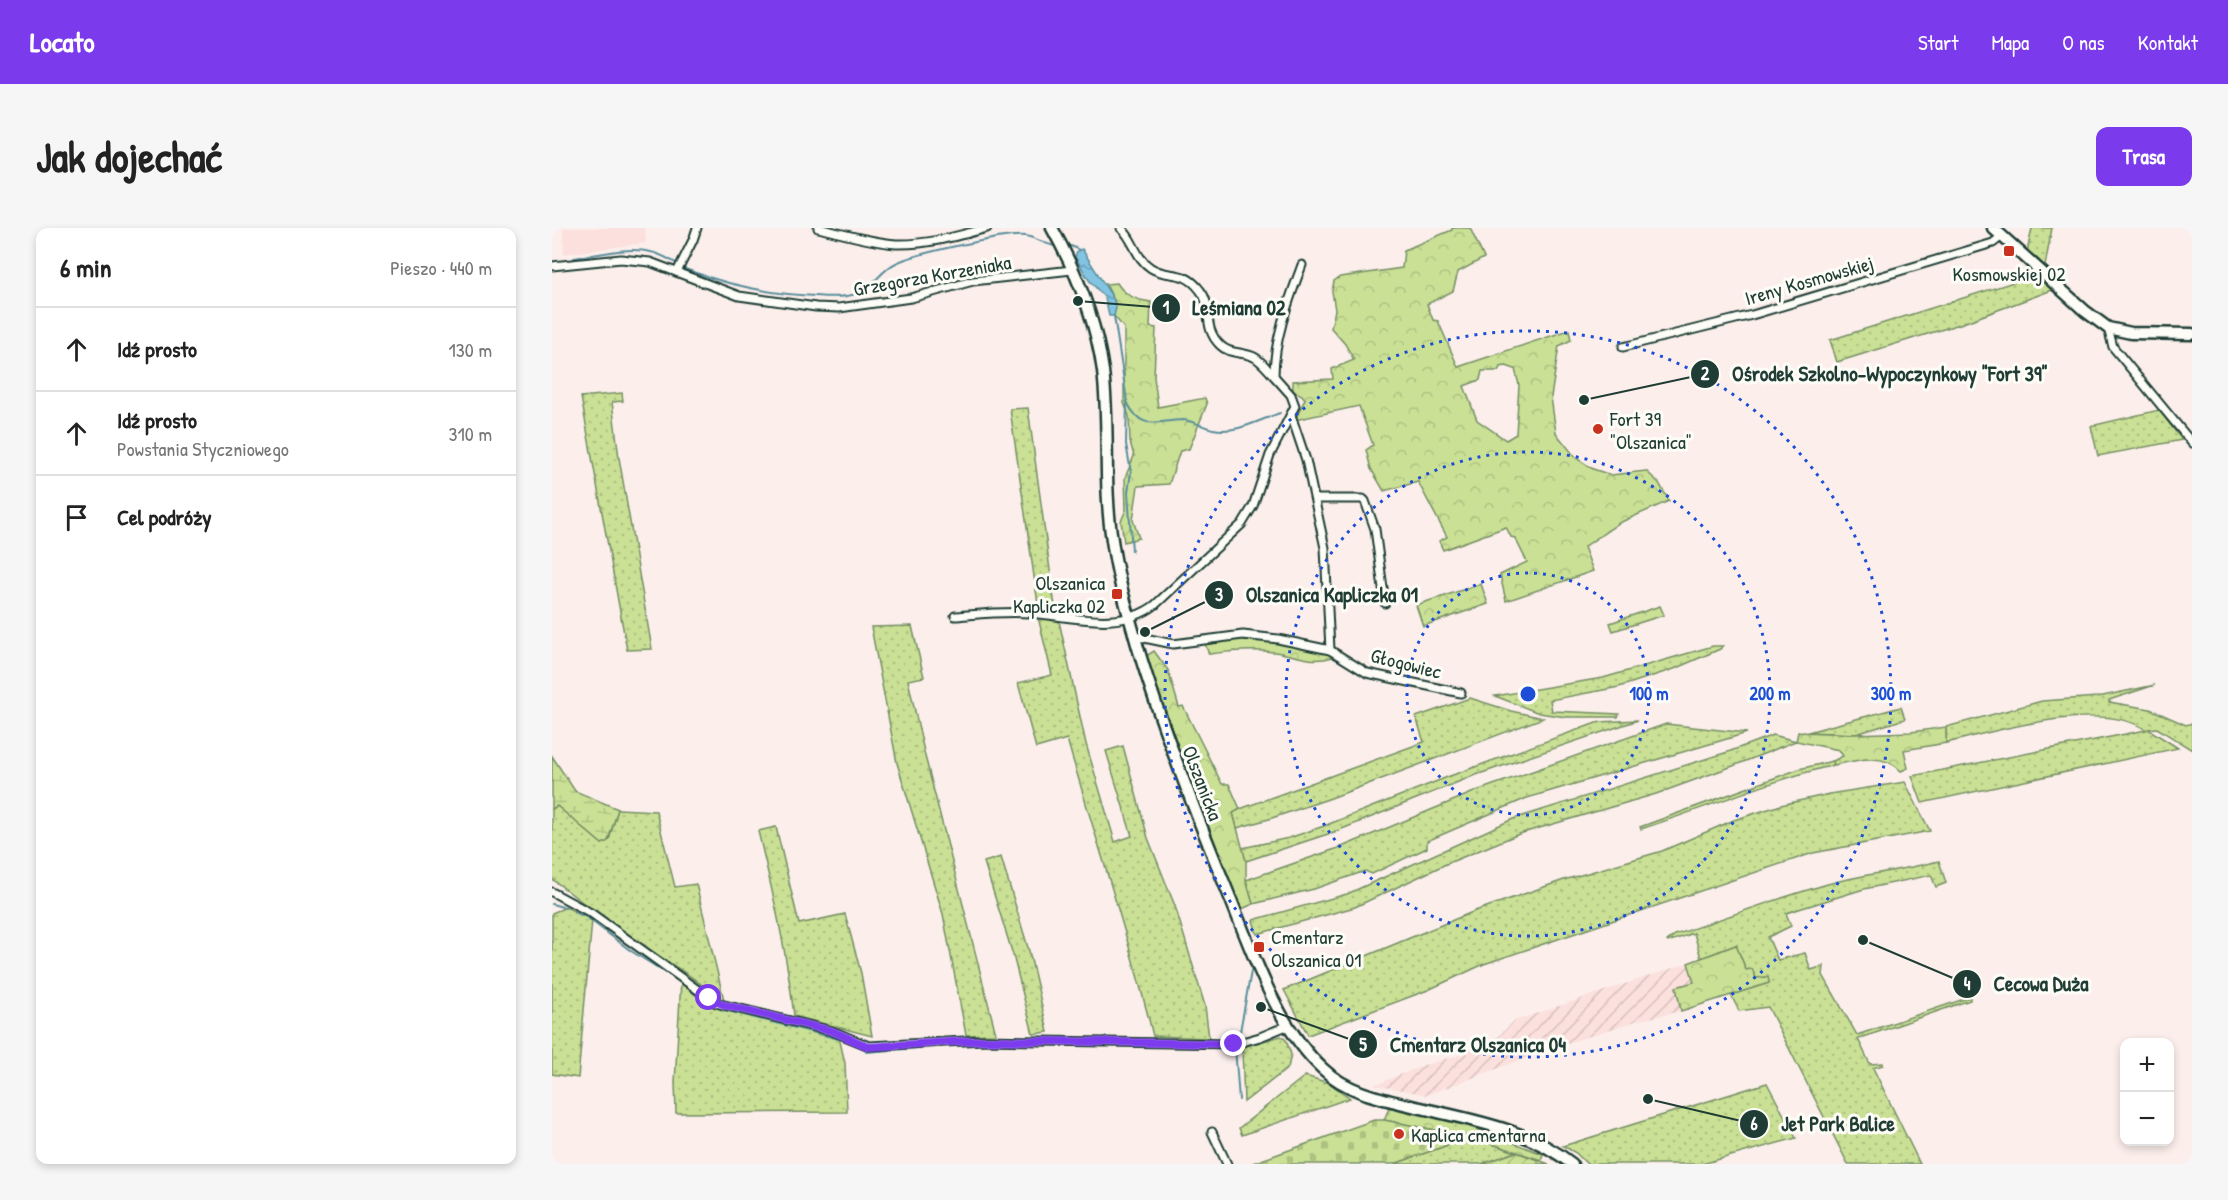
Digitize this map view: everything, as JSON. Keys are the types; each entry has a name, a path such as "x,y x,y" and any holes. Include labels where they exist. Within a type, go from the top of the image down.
{"street":[{"path":"677,272 693,240 696,228"},
{"path":"818,228 897,244 942,239 987,228"},
{"name":"Olszanicka","path":"1052,228 1072,270 1095,331 1103,371 1109,514 1118,572 1129,618 1179,774 1256,958 1289,1025 1318,1065 1347,1086 1379,1098 1511,1131 1546,1146 1572,1164"},
{"path":"956,616 1028,613 1090,620 1143,615 1242,524 1253,507 1270,454 1295,406 1291,395 1256,358 1227,351 1214,339 1209,330 1206,300 1201,291 1183,276 1150,268 1138,255 1127,234 1121,228"},
{"path":"1993,228 2108,328 2131,333 2192,334"},
{"name":"Ireny Kosmowskiej","path":"1623,347 1824,295 1993,243 2002,236"},
{"name":"Grzegorza Korzeniaka","path":"552,266 621,259 650,262 739,296 839,308 911,298 973,281 1072,270"},
{"path":"1274,376 1276,348 1302,265"},
{"path":"2108,328 2113,346 2192,443"},
{"path":"1291,415 1316,499 1325,548 1330,650"},
{"path":"1316,499 1363,499 1365,501 1375,529 1385,603"},
{"name":"Głogowiec","path":"1135,636 1173,644 1243,635 1278,639 1330,650 1367,673 1461,693"},
{"path":"552,892 591,914 717,1003 832,1031 869,1047 984,1040 1234,1044 1254,1039 1289,1025"},
{"path":"1212,1132 1227,1164"}],"shaded area":[{"path":"563,228 645,228 646,243 564,254"},
{"path":"1688,963 1694,982 1676,987 1681,1011 1636,1021 1550,1049 1427,1095 1375,1085 1424,1065 1463,1054 1496,1039 1514,1021"}],"green space":[{"path":"1452,228 1470,228 1484,258 1458,272 1453,291 1427,304 1433,320 1438,321 1458,367 1569,330 1571,340 1559,346 1551,397 1556,433 1576,458 1593,469 1611,475 1646,471 1659,483 1669,501 1619,523 1584,547 1593,571 1506,601 1500,575 1527,562 1515,538 1511,537 1506,527 1443,550 1439,541 1447,537 1418,482 1384,491 1371,469 1366,450 1373,445 1359,406 1295,420 1305,399 1293,391 1293,381 1333,379 1332,369 1354,360 1345,344 1331,328 1335,310 1332,291 1334,281 1340,277 1402,268 1404,250 1452,230","holes":["1506,366 1515,369 1519,385 1516,434 1506,440 1477,420 1464,386 1480,380 1482,371 1498,371 1500,367"]},
{"path":"2032,228 2052,228 2045,266 2027,252"},
{"path":"2039,274 2055,289 1963,323 1837,362 1830,340"},
{"path":"1117,283 1132,297 1151,302 1150,327 1156,328 1154,377 1158,407 1205,398 1207,404 1189,449 1180,451 1169,484 1138,486 1133,520 1139,538 1124,542 1121,521 1126,510 1125,478 1134,456 1130,442 1129,416 1124,403 1124,328 1114,316 1115,303 1106,284"},
{"path":"622,393 623,401 612,402 619,458 652,649 627,650 581,397"},
{"path":"1028,408 1056,614 1039,611 1010,409"},
{"path":"2159,410 2182,440 2098,456 2091,426"},
{"path":"1481,584 1488,604 1423,626 1416,605"},
{"path":"1660,606 1664,615 1613,631 1610,623"},
{"path":"1038,617 1059,621 1086,744 1115,842 1132,836 1106,751 1123,746 1148,838 1175,906 1205,1006 1209,1038 1153,1036 1123,924 1067,739 1036,748 1018,683 1052,675"},
{"path":"912,626 924,677 908,680 925,756 996,1034 966,1035 943,914 897,763 871,627"},
{"path":"1239,632 1275,635 1327,645 1333,657 1317,660 1258,651 1209,654 1204,642"},
{"path":"1713,646 1723,646 1674,669 1619,687 1550,700 1552,711 1619,714 1618,717 1566,717 1539,713 1495,696 1603,678"},
{"path":"1154,651 1168,670 1179,707 1183,706 1222,784 1229,784 1240,809 1233,813 1246,861 1246,880 1253,904 1240,910 1161,713 1146,656"},
{"path":"2155,685 2109,700 2109,702 2150,709 2186,725 2192,723 2192,750 2157,728 2148,729 2178,748 1922,803 1912,776 2146,730 2127,721 2103,717 2077,717 2020,725 1946,743 1946,727 2042,701 2098,697"},
{"path":"1470,698 1543,718 1331,798 1237,828 1233,813 1240,809 1424,742 1416,717"},
{"path":"1901,707 1905,719 1856,734 1808,732"},
{"path":"1638,720 1473,776 1337,831 1246,861 1242,848 1289,838 1324,826 1450,776 1599,722"},
{"path":"1666,724 1747,733 1527,798 1427,841 1427,848 1372,874 1365,871 1314,889 1253,904 1246,880 1344,846 1479,790"},
{"path":"1946,727 1946,743 1904,750 1908,768 1901,771 1894,765 1878,759 1834,765 1833,761 1843,756 1839,750 1796,741 1798,732 1856,734 1911,732"},
{"path":"1773,735 1796,741 1656,794 1519,834 1446,864 1355,907 1257,934 1253,920 1347,894 1513,819 1728,752"},
{"path":"552,756 575,791 618,809 608,841 602,844 557,806 552,809"},
{"path":"1833,761 1834,765 1809,771 1641,829 1640,827 1799,769"},
{"path":"1905,782 1930,831 1813,853 1484,964 1428,990 1308,1035 1284,990 1475,911 1564,880 1662,851 1734,820 1781,805 1829,794"},
{"path":"557,806 609,840 618,809 656,811 675,887 696,884 724,1000 552,879 552,809"},
{"path":"776,827 799,924 845,914 861,973 872,1036 794,1016 783,946 758,831"},
{"path":"1001,857 1029,951 1048,1032 1033,1034 1013,955 984,862"},
{"path":"1939,861 1946,883 1936,887 1931,875 1864,889 1786,913 1791,926 1768,937 1778,960 1805,953 1811,970 1824,966 1823,975 1857,1035 1970,997 1970,1000 1858,1039 1870,1064 1883,1063 1873,1068 1920,1164 1848,1164 1768,1007 1739,1011 1731,995 1769,983 1768,977 1756,978 1746,970 1736,945 1701,958 1694,933 1667,941 1675,935 1821,886 1850,878"},
{"path":"566,907 592,920 578,1078 552,1074 552,913"},
{"path":"1736,945 1746,970 1752,969 1756,978 1768,977 1769,983 1681,1011 1676,987 1694,982 1688,963"},
{"path":"681,981 703,998 723,1009 839,1037 845,1063 847,1112 676,1113 675,1082"},
{"path":"1281,1036 1286,1040 1291,1054 1288,1068 1244,1102 1242,1047"},
{"path":"1305,1076 1329,1083 1350,1098 1242,1135 1239,1128"},
{"path":"1767,1083 1796,1138 1702,1164 1587,1164 1576,1153 1563,1146"},
{"path":"1390,1106 1465,1125 1543,1154 1541,1160 1471,1137 1384,1120"},
{"path":"1374,1120 1471,1137 1394,1164 1250,1164"},
{"path":"1471,1137 1516,1152 1482,1164 1394,1164"},
{"path":"1516,1152 1549,1164 1482,1164"}],"water":[{"path":"1082,249 1113,298 1116,308 1114,316 1109,316 1105,298 1089,280 1075,257 1077,251"}],"waterway":[{"path":"685,269 717,280 766,291 839,297 859,293 896,263 940,250 1016,236 1026,236 1056,246"},
{"path":"1065,246 1079,250"},
{"path":"574,258 622,250 642,250 658,254 678,264"},
{"path":"1114,316 1127,401 1126,444 1131,472 1128,492 1132,551"},
{"path":"1127,402 1138,418 1150,423 1186,420 1222,430 1239,428 1280,413"},
{"path":"552,904 566,908"},
{"path":"574,912 585,916 631,951 682,983 701,999 720,1009 839,1039"},
{"path":"1239,1037 1252,966"},
{"path":"866,1052 969,1044"},
{"path":"1019,1044 1160,1046"},
{"path":"1235,1047 1239,1100"}],"place":[{"name":"Kosmowskiej 02","path":"2009,251"},
{"name":"Leśmiana 02","path":"1078,301"},
{"name":"Ośrodek Szkolno-Wypoczynkowy \"Fort 39\"","path":"1584,400"},
{"name":"Fort 39 \"Olszanica\"","path":"1598,429"},
{"name":"Olszanica Kapliczka 02","path":"1117,594"},
{"name":"Olszanica Kapliczka 01","path":"1145,632"},
{"name":"Cecowa Duża","path":"1863,940"},
{"name":"Cmentarz Olszanica 01","path":"1259,947"},
{"name":"Cmentarz Olszanica 04","path":"1261,1007"},
{"name":"Jet Park Balice","path":"1648,1099"},
{"name":"Kaplica cmentarna","path":"1399,1134"}],"route":[{"path":"709,998 724,1005 832,1031 869,1047 984,1040 1234,1044"}]}
